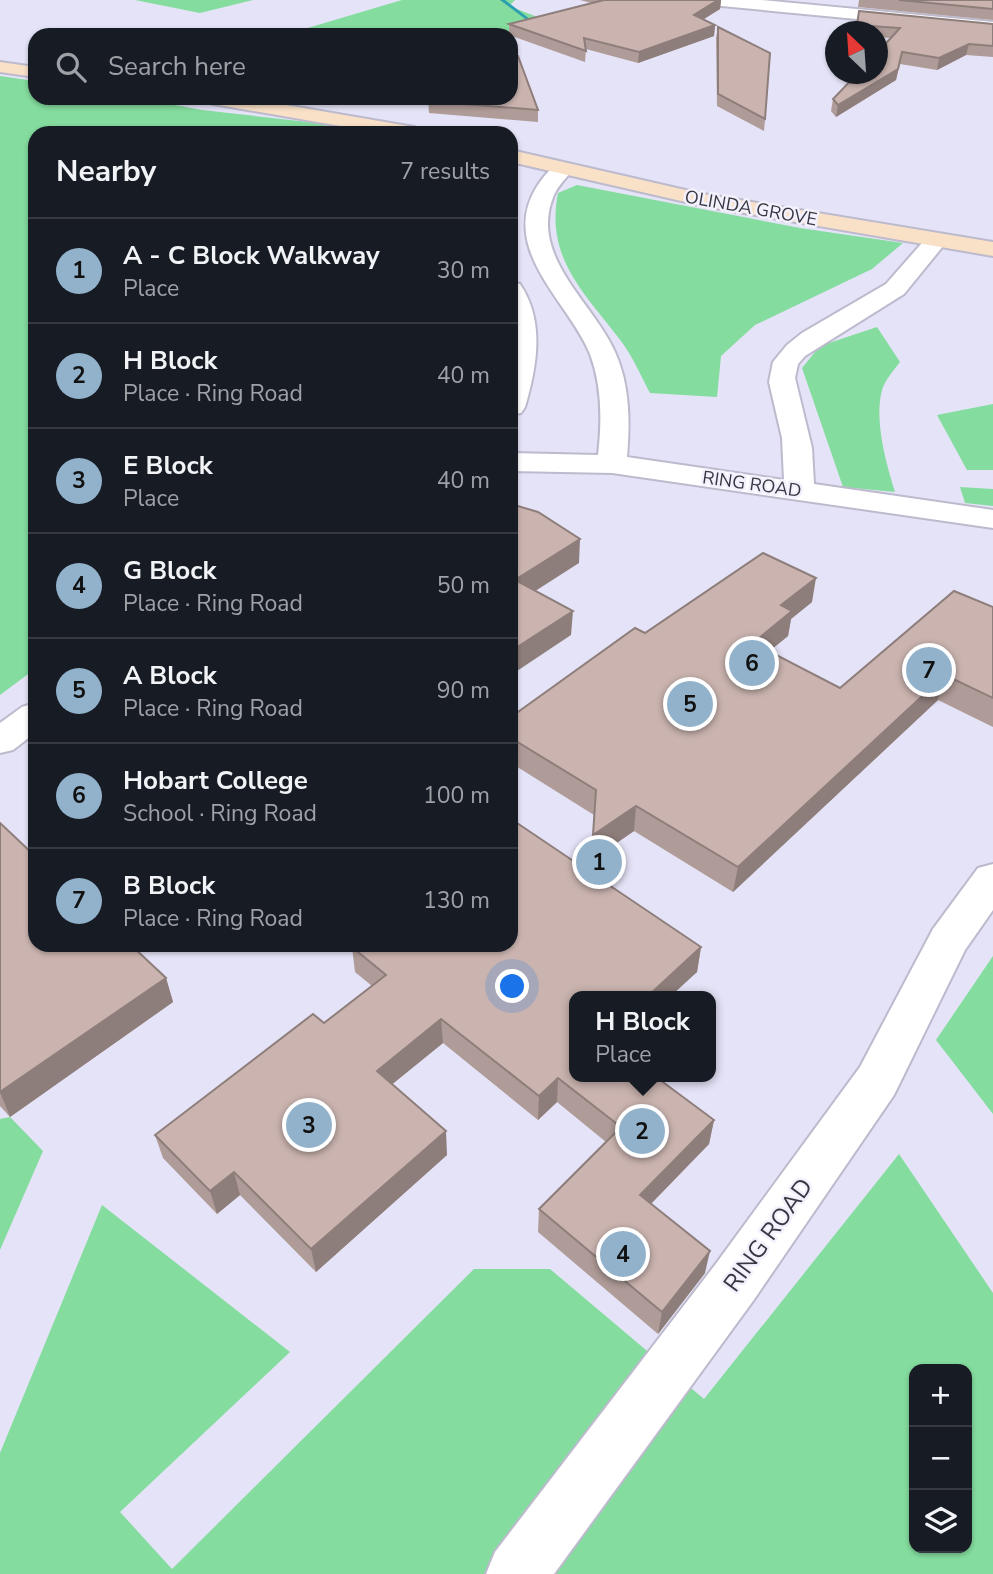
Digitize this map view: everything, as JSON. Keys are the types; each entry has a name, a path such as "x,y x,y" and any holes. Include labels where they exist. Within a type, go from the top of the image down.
{"main road":[{"path":"0,67 28,71"},
{"path":"253,105 374,126"},
{"name":"OLINDA GROVE","path":"518,158 703,200 993,249"}],"street":[{"path":"711,0 812,5 993,27"},
{"path":"563,169 551,180 540,201 538,238 544,262 552,278 596,338 610,375 615,416 612,464"},
{"path":"798,491 800,451 781,376 788,356 808,339 893,291 910,275 937,240"},
{"path":"518,307 526,351 518,381"},
{"name":"RING ROAD","path":"518,462 612,464 646,468 993,519"},
{"path":"0,741 28,720"},
{"name":"RING ROAD","path":"517,1574 734,1283 877,1081 948,941 993,879"}],"green space":[{"path":"135,0 253,0 200,13"},
{"path":"402,0 515,0 509,6 548,21 518,30 308,28"},
{"path":"0,76 28,80 28,105 175,105 329,126 28,126 28,674 0,695"},
{"path":"577,185 800,228 903,243 872,269 755,325 721,356 717,397 650,393 625,347 571,274 563,256 557,237 555,216 558,193"},
{"path":"877,327 900,362 883,386 879,415 885,455 895,492 843,487 802,368 820,346"},
{"path":"993,404 993,470 967,470 937,415"},
{"path":"960,487 993,489 993,506 965,503"},
{"path":"993,956 993,1114 936,1040"},
{"path":"10,1117 43,1151 0,1250 0,1119"},
{"path":"899,1154 993,1293 993,1574 0,1574 0,1453 102,1205 290,1352 120,1512 172,1569 474,1269 550,1269 704,1399"}],"building":[{"path":"604,0 718,0 694,15 715,25 639,52 584,38 586,51 509,24"},
{"path":"899,0 993,0 993,9"},
{"path":"859,11 993,24 993,46 969,44 939,58 902,52 898,69 888,75 888,41 900,28 888,27 888,21 858,21"},
{"path":"718,27 770,53 765,119 718,94"},
{"path":"518,56 538,110 477,105 518,105"},
{"path":"847,84 873,84 838,105 833,99"},
{"path":"518,506 538,512 580,539 518,578"},
{"path":"763,553 816,578 781,605 792,611 753,643 840,688 954,591 993,607 993,698 945,675 738,867 636,806 593,835 596,790 518,742 518,712 635,628 645,633"},
{"path":"518,582 573,611 518,646"},
{"path":"0,823 28,849 28,952 138,952 166,978 0,1092"},
{"path":"518,824 701,947 653,991 569,991 569,1082 663,1082 714,1120 640,1195 710,1251 662,1312 539,1209 621,1127 558,1078 539,1096 441,1019 377,1071 446,1131 311,1249 234,1172 210,1191 155,1135 313,1014 324,1023 386,975 358,952 518,952"}],"waterway":[{"path":"502,0 529,20"}],"place":[{"name":"Hobart College","path":"752,663"},
{"name":"B Block","path":"929,670"},
{"name":"A Block","path":"690,704"},
{"name":"A - C Block Walkway","path":"599,862"},
{"name":"E Block","path":"309,1125"},
{"name":"H Block","path":"642,1131"},
{"name":"G Block","path":"623,1254"}]}
